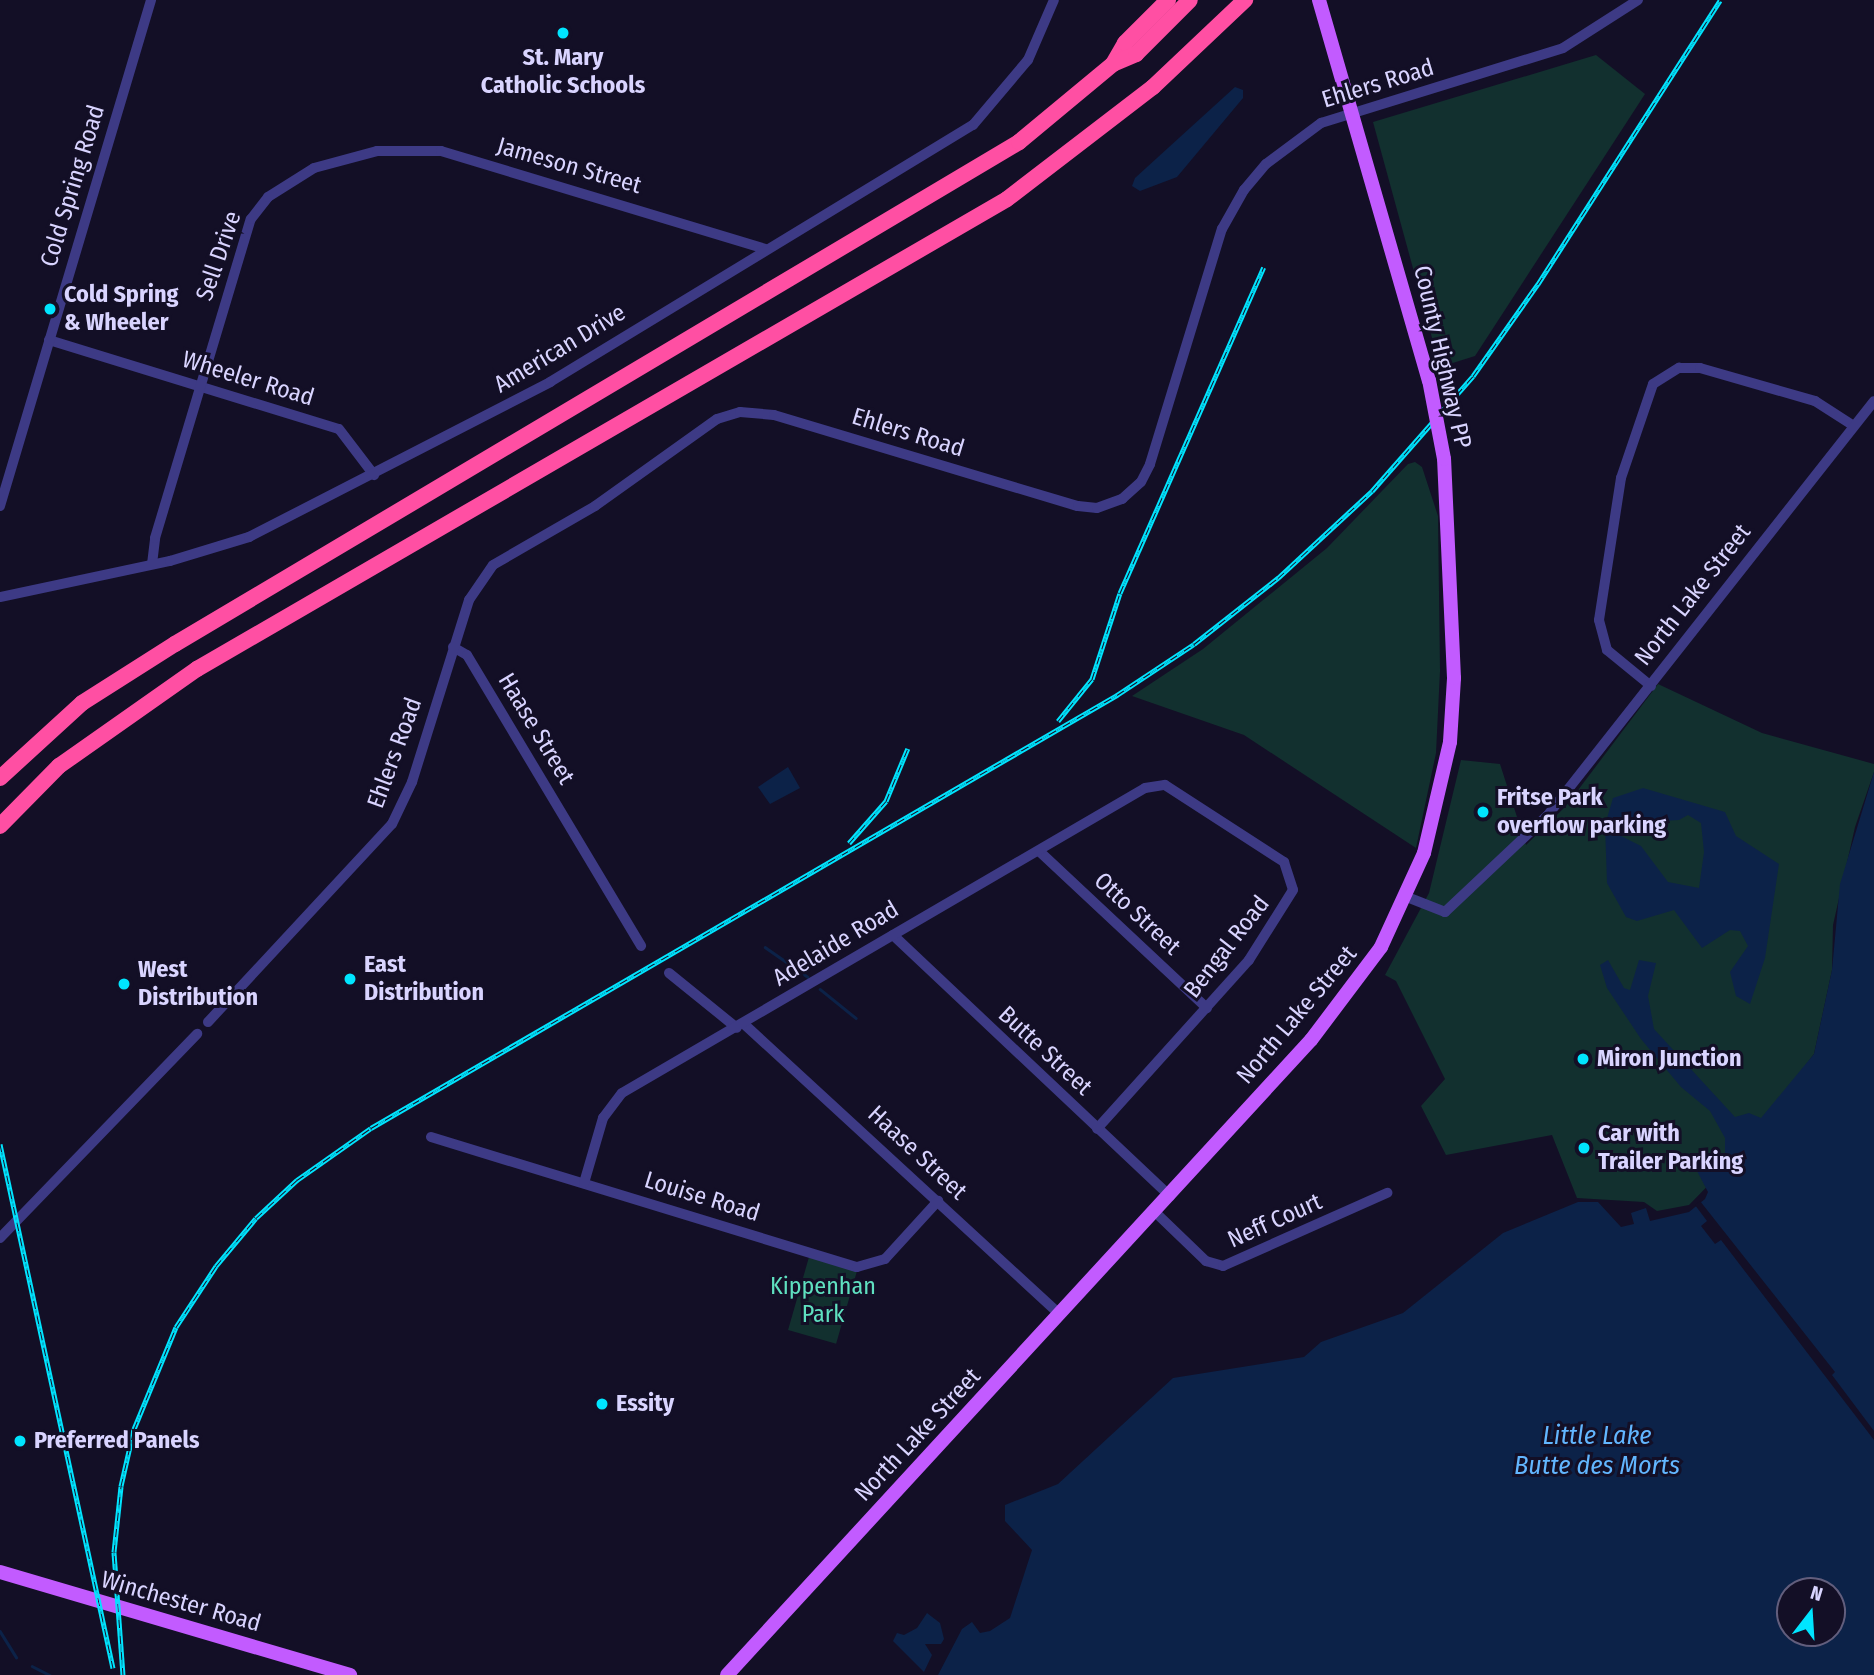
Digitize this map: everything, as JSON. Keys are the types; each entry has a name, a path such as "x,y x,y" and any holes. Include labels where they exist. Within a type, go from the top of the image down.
{"highway":[{"path":"1113,64 1125,43 1168,0"},
{"path":"0,778 94,695 327,551 964,177 1019,142 1113,64 1136,54 1190,0"},
{"path":"0,825 59,766 197,669 1007,199 1121,114 1186,60 1245,0"}],"main road":[{"name":"County Highway PP","path":"1319,0 1429,380 1444,459 1449,519 1452,721 1437,812 1407,897"},
{"name":"North Lake Street","path":"727,1675 1170,1196 1345,1000 1381,947 1407,897"},
{"name":"Winchester Road","path":"1,1571 349,1675"}],"street":[{"name":"Cold Spring Road","path":"0,506 151,0"},
{"name":"American Drive","path":"0,597 152,564 249,537 374,475 550,382 973,125 1028,60 1054,0"},
{"name":"Ehlers Road","path":"208,1022 392,824 412,782 453,647 474,590 493,565 595,506 717,419 740,412 774,415 1078,506 1097,508 1122,499 1141,482 1150,464 1214,250 1231,209 1257,173 1291,143 1321,123 1563,48 1638,0"},
{"name":"Jameson Street","path":"356,154 398,148 442,151 766,249"},
{"name":"Sell Drive","path":"152,564 200,386 251,219 268,197 296,178 356,154"},
{"name":"Wheeler Road","path":"49,340 339,429 374,475"},
{"path":"1651,687 1606,650 1599,620 1621,478 1653,384 1679,368 1700,368 1815,401 1854,426"},
{"name":"North Lake Street","path":"1407,897 1442,913 1453,906 1547,816 1874,401"},
{"name":"Haase Street","path":"453,647 467,655 641,946"},
{"name":"Adelaide Road","path":"584,1183 603,1118 614,1100 1145,788 1159,785"},
{"name":"Bengal Road","path":"1097,1129 1249,960 1288,903 1292,876 1279,857 1172,788 1159,785"},
{"name":"Otto Street","path":"1038,851 1207,1008"},
{"name":"Butte Street","path":"893,935 1170,1196"},
{"name":"Haase Street","path":"668,973 741,1026 938,1201 1059,1314"},
{"path":"1,1237 197,1034"},
{"name":"Louise Road","path":"430,1137 857,1267 885,1259 938,1201"},
{"name":"Neff Court","path":"1155,1212 1206,1261 1223,1266 1387,1193"}],"green space":[{"path":"1596,55 1645,94 1475,356 1440,367 1373,122"},
{"path":"1415,462 1422,467 1438,516 1440,671 1436,753 1416,848 1244,735 1132,696 1203,649 1327,548 1408,464"},
{"path":"1658,684 1762,733 1874,764 1874,772 1855,827 1833,925 1832,970 1814,1054 1732,1161 1689,1205 1657,1211 1644,1202 1577,1198 1552,1135 1446,1155 1421,1106 1445,1079 1396,981 1385,975 1429,893 1461,760 1500,764 1526,845 1566,806"},
{"name":"Kippenhan Park","path":"809,1257 857,1271 836,1344 788,1330"}],"water":[{"path":"1235,87 1243,90 1243,98 1177,177 1140,191 1132,186 1135,178"},
{"path":"788,767 800,788 770,804 758,787"},
{"name":"Little Lake Butte des Morts","path":"1874,772 1874,1675 938,1675 962,1629 972,1622 980,1633 990,1631 1010,1618 1032,1550 1005,1521 1005,1505 1058,1484 1173,1378 1304,1357 1321,1342 1403,1313 1503,1233 1578,1202 1598,1202 1621,1227 1634,1224 1631,1213 1646,1208 1650,1221 1689,1212 1705,1199 1708,1192 1697,1171 1711,1155 1725,1153 1725,1138 1710,1111 1681,1087 1641,1039 1607,988 1600,965 1608,960 1624,988 1630,990 1639,960 1656,963 1648,996 1654,1029 1735,1117 1749,1113 1761,1118 1814,1054 1832,970 1840,884"},
{"path":"1643,788 1725,812 1736,836 1779,864 1765,958 1750,1004 1736,996 1730,972 1748,946 1740,931 1730,930 1702,948 1674,910 1637,921 1626,917 1607,883 1605,825 1613,798","holes":["1688,815 1701,823 1704,852 1699,888 1668,882 1641,846 1621,836 1619,829 1629,823 1679,820"]},
{"path":"927,1613 940,1623 944,1639 941,1644 925,1644 932,1655 924,1672 893,1641 897,1633 904,1635 917,1628"}],"pier":[{"path":"1700,1201 1835,1372 1832,1375 1874,1431 1874,1440 1721,1240 1715,1244 1701,1226 1707,1221 1695,1205"}],"waterway":[{"path":"765,947 808,977"},
{"path":"820,989 856,1018"},
{"path":"0,1631 16,1657"},
{"path":"32,1666 50,1675"}],"railway":[{"path":"123,1675 114,1552 121,1486 134,1429 176,1327 216,1266 256,1218 297,1180 371,1128 1117,695 1194,644 1278,578 1372,491 1473,376 1538,284 1720,0"},
{"path":"1058,721 1092,679 1120,593 1264,267"},
{"path":"849,843 886,801 908,748"},
{"path":"0,1144 113,1668"}],"place":[{"name":"St. Mary Catholic Schools","path":"563,33"},
{"name":"Cold Spring & Wheeler","path":"50,309"},
{"name":"Fritse Park overflow parking","path":"1483,812"},
{"name":"East Distribution","path":"350,979"},
{"name":"West Distribution","path":"124,984"},
{"name":"Miron Junction","path":"1583,1059"},
{"name":"Car with Trailer Parking","path":"1584,1148"},
{"name":"Essity","path":"602,1404"},
{"name":"Preferred Panels","path":"20,1441"}]}
